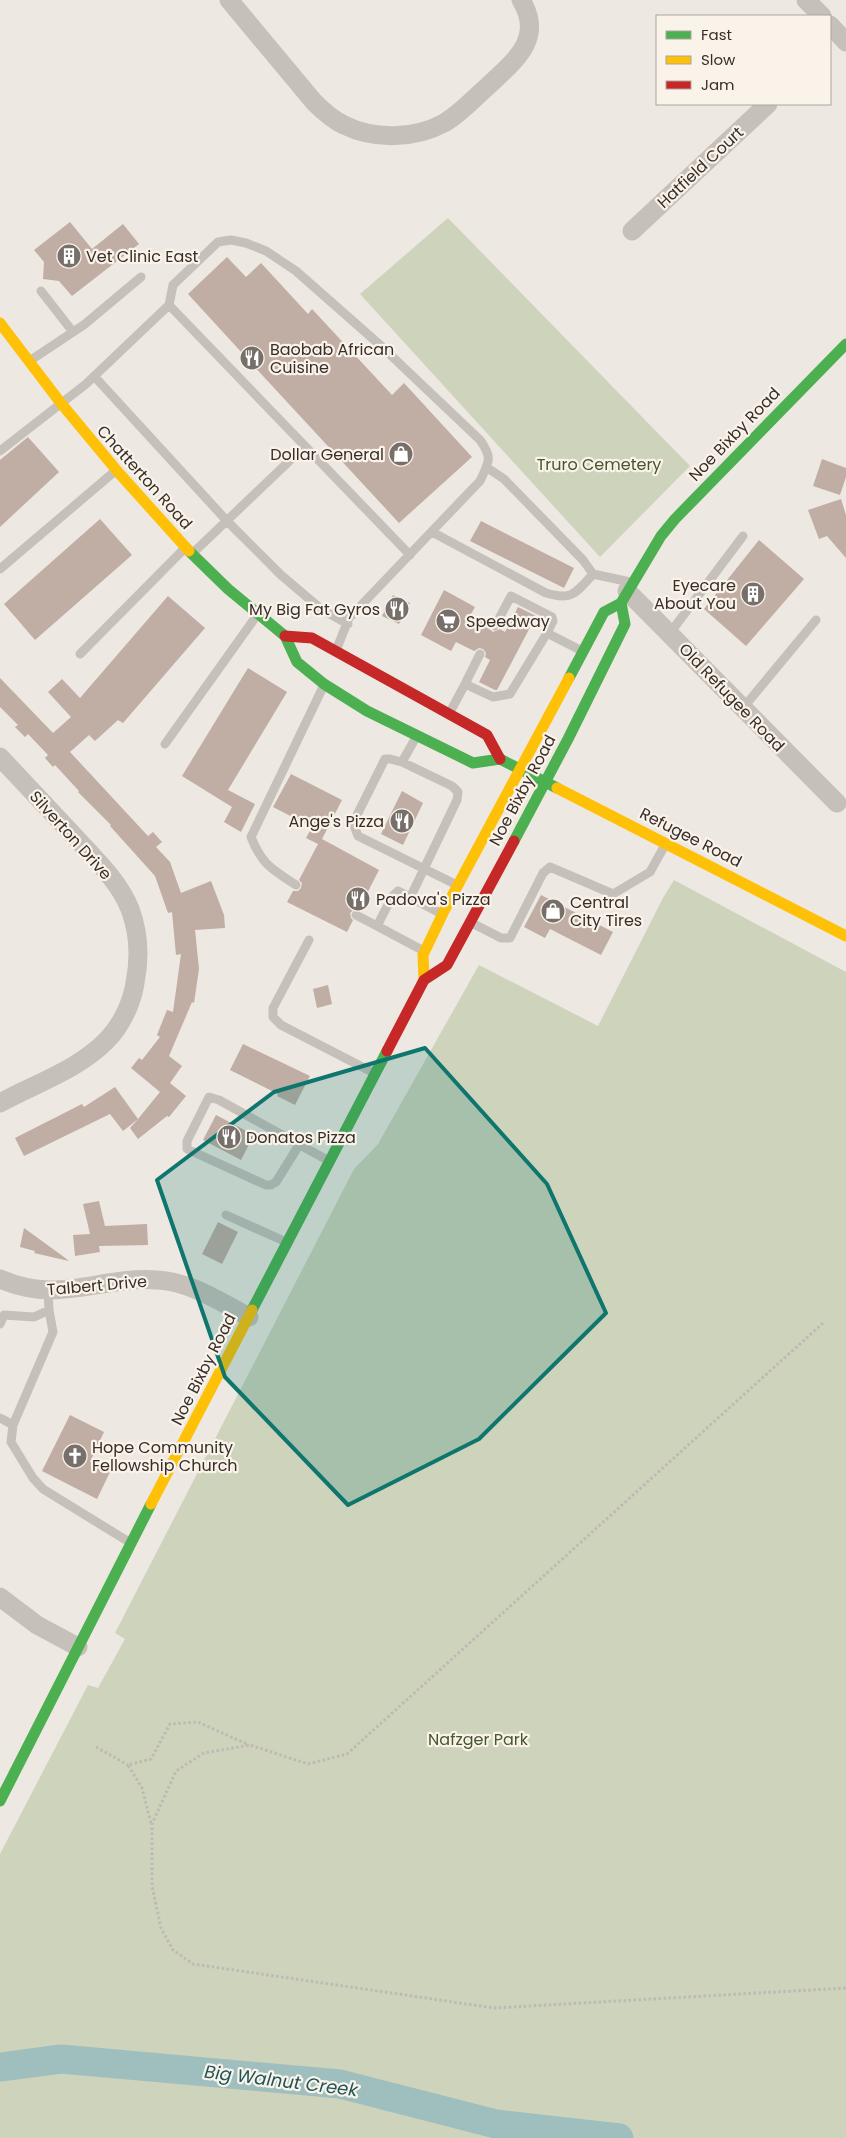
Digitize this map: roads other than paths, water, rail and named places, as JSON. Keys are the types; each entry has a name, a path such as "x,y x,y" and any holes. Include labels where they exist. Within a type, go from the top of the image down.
{"street":[{"path":"229,0 314,102 343,125 360,131 384,135 410,134 428,130 444,123 456,115 520,56 527,42 529,28 526,9 521,0"},
{"path":"806,0 821,15"},
{"name":"Hatfield Court","path":"632,231 767,105"},
{"name":"Chatterton Road","path":"0,323 60,402 116,470 228,590 285,636 297,662 324,684 367,711 473,763 500,759"},
{"name":"Noe Bixby Road","path":"424,980 424,952 442,914 604,612 627,592 661,536 675,519 846,344"},
{"name":"Noe Bixby Road","path":"0,1801 131,1543 424,980 446,965 545,782 625,624 627,592"},
{"name":"Old Refugee Road","path":"627,592 670,633 837,803"},
{"path":"285,636 312,638 335,653 487,735 500,759 521,769"},
{"name":"Silverton Drive","path":"0,757 107,873 129,908 138,948 137,973 133,996 122,1019 109,1039 70,1068 0,1103"},
{"name":"Refugee Road","path":"521,769 846,936"},
{"name":"Talbert Drive","path":"0,1279 25,1288 48,1300 72,1290 131,1280 159,1280 187,1286 248,1317"},
{"path":"0,1597 37,1625 78,1647"}],"lane":[{"path":"0,451 94,376 169,305 173,285 218,242 231,240 246,243 266,251 296,271 380,345 480,440 489,452 486,467 480,481 349,618 335,653"},
{"path":"29,362 85,324 141,277"},
{"path":"41,291 73,332"},
{"path":"169,305 410,555"},
{"path":"94,376 227,521 282,575 321,609 348,624"},
{"path":"80,654 189,550 227,521 304,446"},
{"path":"486,467 504,479 583,560 593,574 627,592"},
{"path":"0,569 116,470"},
{"path":"432,532 546,593 559,597 569,597 578,591 593,574"},
{"path":"670,633 744,536"},
{"path":"465,684 493,697 510,694 553,621 552,617 512,596 494,626"},
{"path":"165,744 257,614"},
{"path":"743,708 816,620"},
{"path":"547,633 582,651"},
{"path":"449,714 480,654"},
{"path":"296,885 267,866 258,853 251,837 324,684"},
{"path":"402,762 417,736"},
{"path":"410,898 424,869 457,800 458,792 452,786 402,762 385,759 354,823 358,836 424,869 457,885"},
{"path":"470,922 501,938 510,938 543,873 550,867 613,894 650,872 666,842"},
{"path":"377,926 392,897 398,891 442,914"},
{"path":"356,915 424,952"},
{"path":"309,940 273,1008 273,1017 281,1025 374,1074"},
{"path":"299,1145 276,1182 266,1185 187,1149 187,1141 209,1098 219,1100 329,1161"},
{"path":"226,1215 287,1242"},
{"path":"0,1324 4,1315 34,1317 48,1300"},
{"path":"48,1300 54,1332 13,1425 11,1442 33,1478 43,1489 131,1543"},
{"path":"0,1418 13,1425"}],"waterway":[{"name":"Big Walnut Creek","path":"0,2067 61,2059 340,2084 496,2124 619,2138"}],"place":[{"name":"Vet Clinic East","path":"69,256"},
{"name":"Baobab African Cuisine","path":"252,358"},
{"name":"Dollar General","path":"401,454"},
{"name":"Eyecare About You","path":"753,594"},
{"name":"My Big Fat Gyros","path":"397,609"},
{"name":"Speedway","path":"448,621"},
{"name":"Ange's Pizza","path":"402,821"},
{"name":"Padova's Pizza","path":"358,899"},
{"name":"Central City Tires","path":"553,911"},
{"name":"Donatos Pizza","path":"229,1137"},
{"name":"Hope Community Fellowship Church","path":"75,1456"}],"park label":[{"name":"Truro Cemetery","path":"599,464"},
{"name":"Nafzger Park","path":"478,1739"}]}
